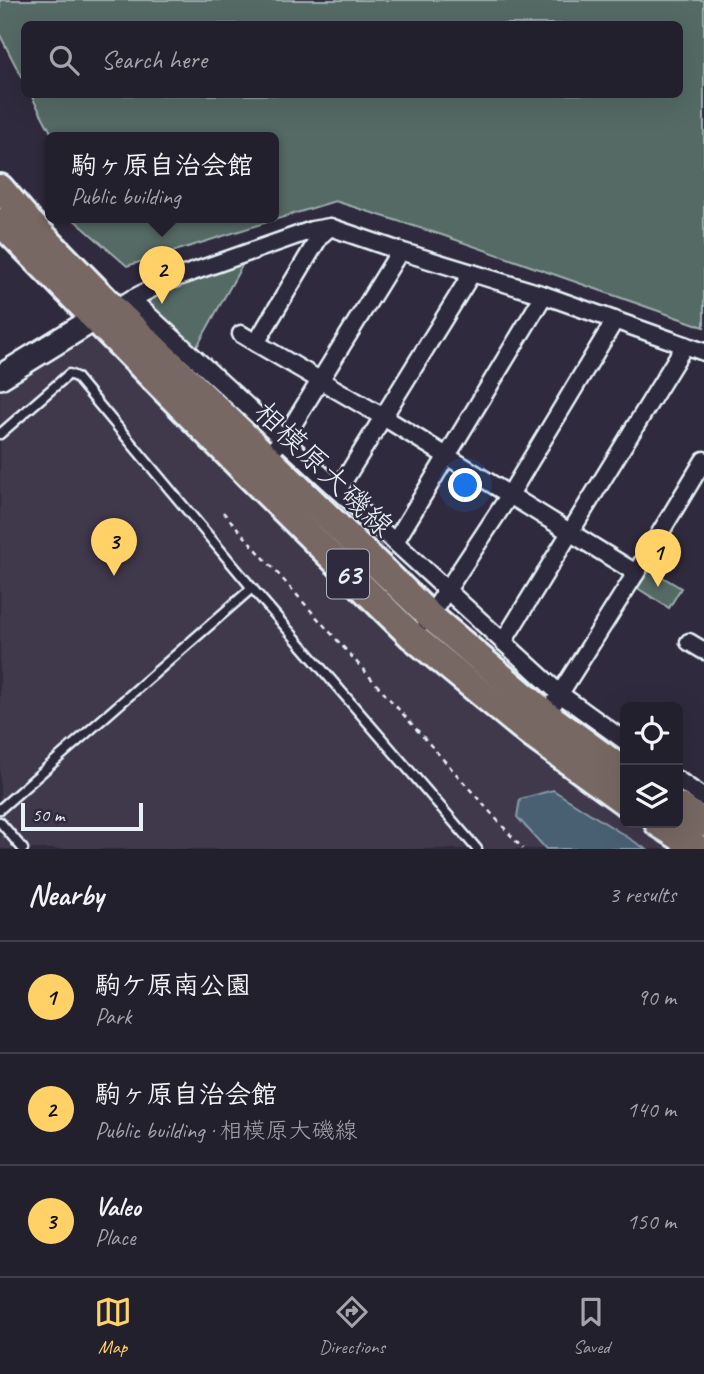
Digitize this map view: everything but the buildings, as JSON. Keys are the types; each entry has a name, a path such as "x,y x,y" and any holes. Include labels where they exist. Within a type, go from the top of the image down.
{"main road":[{"name":"相模原大磯線","path":"0,188 412,636 546,714 620,796"},
{"name":"相模原大磯線","path":"0,222 113,309"},
{"name":"相模原大磯線","path":"257,466 546,714 620,768"},
{"path":"683,809 704,823"},
{"path":"666,828 699,849"}],"street":[{"path":"256,343 320,236 330,227"},
{"path":"0,377 113,309 167,281 312,230 330,227 544,295 704,352"},
{"path":"257,466 284,439 400,251"},
{"path":"338,490 385,418 472,273"},
{"path":"395,542 544,295"},
{"path":"113,309 284,439 503,642 546,714 620,739"},
{"path":"412,636 431,617 448,591 615,320"},
{"path":"241,334 385,418 636,573"},
{"path":"503,642 685,345"},
{"path":"546,714 704,460"},
{"path":"690,642 704,651"},
{"path":"683,783 704,798"}],"lane":[{"path":"0,434 69,374 76,377 251,588 477,849"},
{"path":"0,809 251,588"},
{"path":"0,822 23,849"}],"path":[{"path":"223,512 523,849"}],"shaded area":[{"path":"95,329 529,742 620,806 620,828 651,828 682,849 0,849 0,388"}],"green space":[{"path":"0,0 704,0 704,327 442,235 335,201 279,218 279,132 51,132 33,98 683,98 683,21 21,21 21,76 0,35"},
{"path":"78,223 265,223 127,266"},
{"path":"244,262 194,352 142,305 173,286"},
{"path":"646,567 681,588 669,608 634,586"}],"water":[{"path":"553,790 646,849 546,849 517,817 520,799"}],"place":[{"name":"駒ヶ原自治会館","path":"162,304"},
{"name":"Valeo","path":"114,576"},
{"name":"駒ケ原南公園","path":"658,587"}]}
